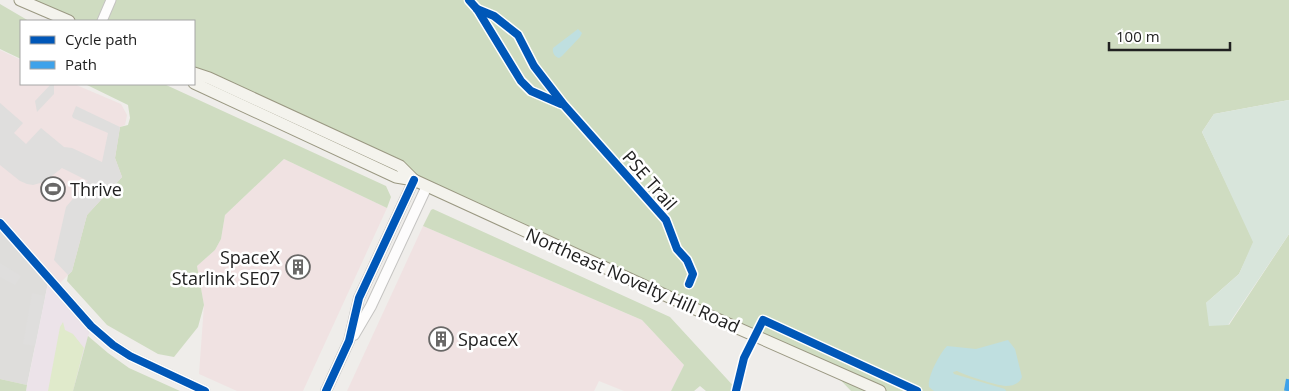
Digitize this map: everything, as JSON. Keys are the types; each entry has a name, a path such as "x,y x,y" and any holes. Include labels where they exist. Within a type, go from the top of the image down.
{"main road":[{"path":"20,0 31,3 67,20"},
{"name":"Northeast Novelty Hill Road","path":"195,73 400,166 414,180"},
{"name":"Northeast Novelty Hill Road","path":"195,83 396,177 414,180 880,391"}],"street":[{"path":"102,20 111,0"},
{"path":"326,391 349,341 359,298 414,180"},
{"path":"349,341 371,306 427,186"},
{"path":"0,223 91,326 113,345 130,356 205,391"}],"shaded area":[{"path":"0,50 20,60 20,85 76,85 121,104 127,115 125,125 120,127 122,177 111,189 72,271 56,287 0,223"},
{"path":"50,85 54,85 54,94 37,112 35,101"},
{"path":"1289,100 1289,234 1228,325 1209,326 1206,303 1239,274 1253,242 1202,132 1214,114"},
{"path":"0,103 23,123 14,133 26,144 41,128 64,147 72,148 102,162 108,133 73,118 76,106 120,127 115,158 122,177 87,215 72,271 68,275 54,260 66,207 88,181 62,168 44,182 33,185 27,184 20,181 0,165"},
{"path":"284,159 387,208 303,391 237,391 199,374 204,305 197,266 215,250 221,239 225,215"},
{"path":"0,223 49,278 27,385 0,379"},
{"path":"423,226 642,320 684,365 671,391 624,391 599,381 594,391 347,391"},
{"path":"0,263 21,276 15,285 0,277"},
{"path":"49,278 91,326 73,391 26,391"},
{"path":"32,293 45,296 35,346 23,344"}],"green space":[{"path":"27,0 1289,0 1289,100 1214,114 1202,132 1254,242 1239,274 1206,303 1229,325 1289,234 1289,391 851,391 829,368 427,186 400,166 195,73 195,20 67,20"},
{"path":"0,4 27,20 20,20 20,59 0,49"},
{"path":"87,85 166,85 386,186 391,197 387,208 284,159 225,215 221,239 215,250 197,266 204,305 198,327 174,357 158,354 107,325 67,281 68,275 72,271 87,215 122,177 115,158 120,127 128,125 130,118 128,105"},
{"path":"433,209 670,317 738,391 706,391 700,386 694,391 671,391 684,365 642,320 423,226"},
{"path":"63,322 65,330 73,334 84,348 73,391 48,391 60,327"},
{"path":"88,336 129,368 180,391 73,391"},
{"path":"0,379 27,385 26,391 0,391"}],"water":[{"path":"578,29 582,33 580,37 562,56 556,57 553,53 553,48"},
{"path":"1008,340 1015,349 1022,377 1016,384 1009,386 1001,385 957,371 953,372 954,374 1005,389 1006,391 934,391 929,387 930,377 935,365 947,346 976,349"}],"marked path":[{"path":"1287,391 1289,379"}],"cycle path":[{"path":"469,0 477,9 521,81 531,91 561,104"},
{"name":"PSE Trail","path":"477,9 494,16 518,35 534,66 564,105 666,220 677,249 687,260 693,274 689,284"},
{"path":"326,391 349,341 359,298 414,180"},
{"path":"0,223 91,326 113,345 130,356 205,391"},
{"path":"736,391 744,358 763,320 917,391"}],"place":[{"name":"Thrive","path":"53,189"},
{"name":"SpaceX Starlink SE07","path":"298,267"},
{"name":"SpaceX","path":"441,339"}]}
